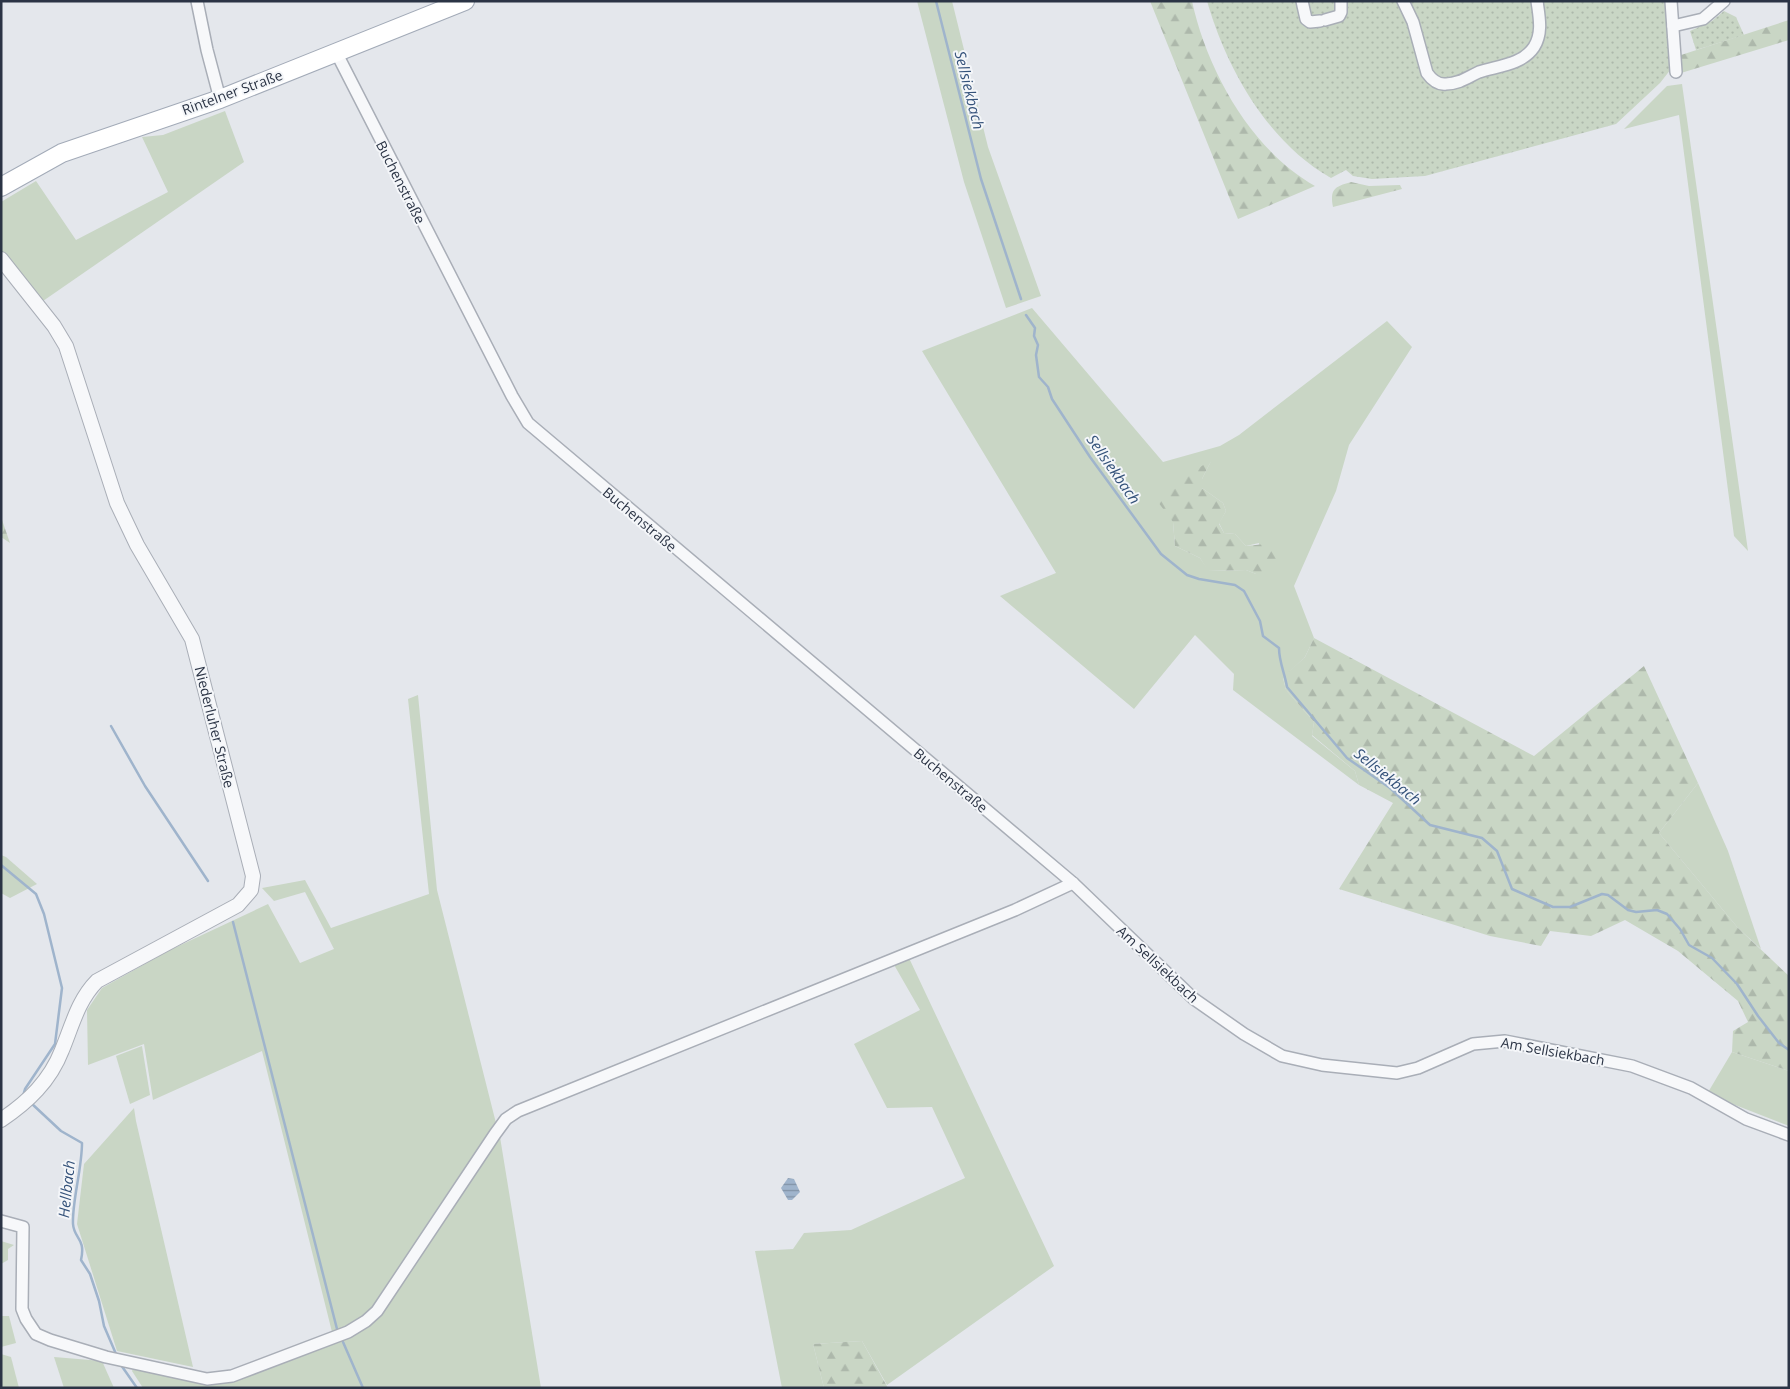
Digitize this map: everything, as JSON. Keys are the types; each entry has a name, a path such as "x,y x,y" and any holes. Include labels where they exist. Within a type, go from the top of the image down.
{"main road":[{"name":"Rintelner Straße","path":"1,187 62,153 220,98 465,1"}],"street":[{"path":"198,1 207,50 220,98"},
{"path":"1302,1 1306,19 1310,22 1339,16 1341,1"},
{"path":"1403,1 1413,22 1427,74 1431,79 1445,85 1457,83 1480,72 1510,63 1522,58 1534,48 1540,26 1537,1"},
{"path":"1671,1 1676,72"},
{"path":"1674,26 1703,19 1724,1"},
{"name":"Buchenstraße","path":"336,52 429,238 528,423 1073,884"},
{"name":"Niederluher Straße","path":"1,259 66,346 117,503 137,545 192,639 253,876 251,890 238,905 109,973 93,985 80,1005 62,1052 36,1092 24,1105 1,1120"},
{"path":"1,1221 23,1227 22,1309 36,1334 106,1357 207,1379 232,1376 348,1332 366,1321 377,1311 495,1134 506,1119 518,1111 1015,910 1073,884"},
{"name":"Am Sellsiekbach","path":"1073,884 1194,999 1244,1034 1282,1056 1322,1065 1396,1073 1418,1068 1473,1044 1505,1041 1632,1066 1691,1088 1746,1119 1789,1135"}],"green space":[{"path":"917,1 952,1 988,147 1041,296 1006,308 964,182"},
{"path":"1150,1 1192,1 1209,55 1236,107 1252,131 1271,152 1292,171 1315,186 1238,219"},
{"path":"1207,1 1668,1 1671,69 1660,83 1616,124 1425,176 1372,179 1353,176 1346,170 1331,178 1308,163 1288,145 1253,102 1238,78 1226,53"},
{"path":"1724,11 1736,17 1744,35 1696,50 1690,31 1712,21"},
{"path":"1789,20 1789,40 1681,73 1678,56"},
{"path":"1682,84 1748,551 1734,536 1679,115 1624,129 1667,86"},
{"path":"225,111 244,162 43,301 1,255 1,202 36,181 76,240 168,192 142,137 163,135"},
{"path":"1351,182 1369,186 1400,185 1402,189 1333,207 1332,196 1334,190 1341,185"},
{"path":"1032,308 1163,462 1220,446 1239,435 1387,321 1412,347 1349,445 1336,491 1294,586 1314,638 1305,657 1283,678 1286,690 1314,722 1312,736 1355,771 1359,785 1233,690 1234,674 1195,635 1134,709 1000,596 1056,573 922,351","holes":["1211,461 1202,479 1202,488 1223,503 1226,511 1219,523 1224,533 1235,534 1246,546 1259,543 1256,574 1246,570 1209,571 1200,558 1175,546 1173,522"]},
{"path":"1212,459 1202,479 1202,488 1223,503 1226,511 1219,524 1224,533 1235,534 1246,546 1274,543 1281,562 1271,572 1256,574 1246,570 1208,571 1200,558 1175,546 1173,522 1158,502 1193,472"},
{"path":"1,517 10,543 1,537"},
{"path":"1314,638 1534,756 1644,666 1698,783 1659,833 1738,928 1789,976 1789,1071 1732,1052 1733,1031 1748,1022 1738,1001 1678,951 1625,920 1591,936 1550,931 1541,946 1490,936 1339,889 1393,803 1359,785 1355,771 1312,735 1314,722 1286,690 1283,677 1305,657"},
{"path":"418,695 437,890 497,1127 370,1312 354,1323 332,1332 262,1051 153,1100 144,1044 88,1065 87,1010 102,988 170,950 268,904 300,963 334,949 305,892 274,901 262,888 305,880 331,928 429,894 408,699"},
{"path":"1698,783 1728,851 1761,949 1738,928 1659,833"},
{"path":"1,855 6,857 37,884 10,898 1,893"},
{"path":"909,958 1054,1266 887,1385 862,1341 813,1344 824,1388 782,1388 755,1251 793,1249 804,1233 851,1230 965,1178 932,1107 887,1108 854,1044 920,1010 893,963"},
{"path":"142,1046 150,1095 130,1104 116,1056"},
{"path":"1732,1052 1789,1071 1789,1126 1707,1094"},
{"path":"134,1108 193,1367 117,1351 77,1224 84,1164"},
{"path":"500,1137 541,1388 143,1388 132,1371 134,1366 210,1383 356,1332"},
{"path":"1,1241 14,1245 8,1249 8,1260 1,1264"},
{"path":"1,1316 9,1316 16,1343 1,1347"},
{"path":"862,1341 888,1388 824,1388 813,1344"},
{"path":"1,1354 11,1357 19,1388 1,1388"},
{"path":"54,1357 102,1361 114,1388 64,1388"}],"water":[{"path":"788,1178 794,1179 800,1192 792,1200 788,1200 781,1188"}],"waterway":[{"name":"Sellsiekbach","path":"936,1 981,179 1021,299"},
{"name":"Sellsiekbach","path":"1026,315 1035,328 1034,336 1038,345 1036,355 1039,377 1048,387 1052,399 1090,457 1161,554 1187,575 1235,585 1244,591 1260,621 1263,636 1279,648 1287,687 1347,758 1390,788 1430,825 1482,838 1497,851 1512,889 1553,907 1570,907 1602,894 1608,895 1628,910 1636,912 1657,910 1667,914 1680,929 1689,945 1712,958 1737,984 1779,1043 1789,1050"},
{"path":"111,726 145,786 208,881"},
{"name":"Hellbach","path":"1,865 36,894 44,914 62,988 55,1044 25,1089 23,1096"},
{"path":"233,922 337,1329"},
{"name":"Hellbach","path":"31,1103 61,1131 82,1143 73,1224 82,1247 81,1260 90,1274 99,1301 104,1326 116,1354"},
{"path":"343,1342 363,1388"},
{"name":"Hellbach","path":"121,1365 137,1388"}]}
